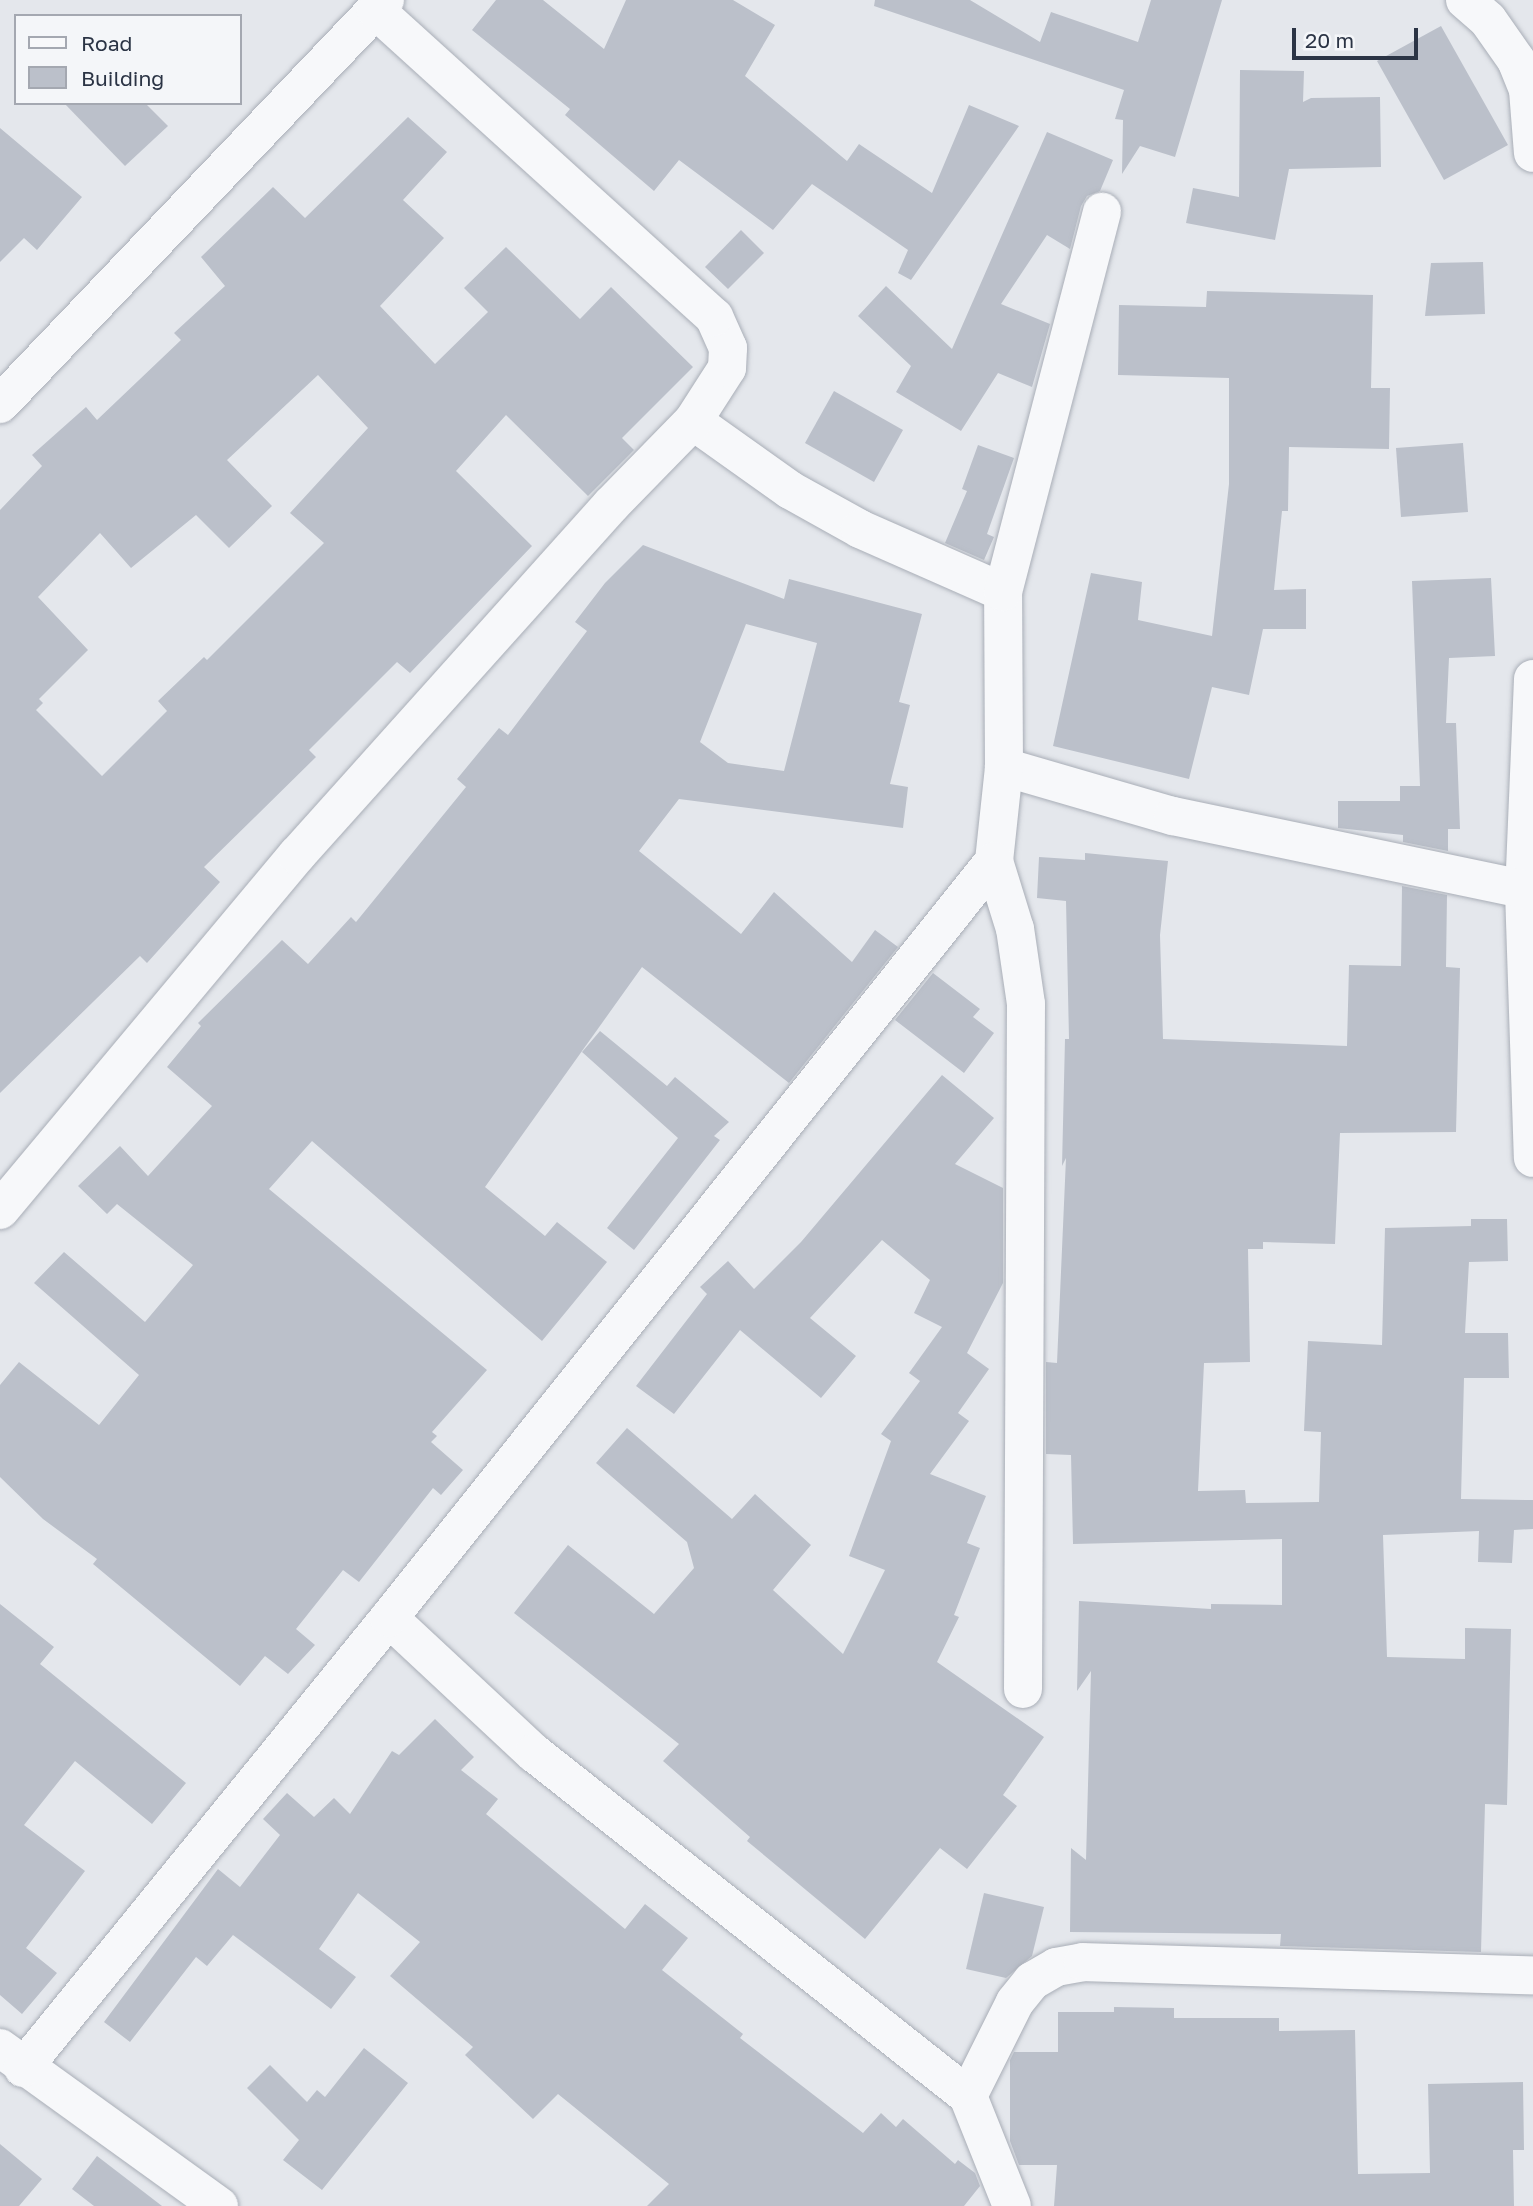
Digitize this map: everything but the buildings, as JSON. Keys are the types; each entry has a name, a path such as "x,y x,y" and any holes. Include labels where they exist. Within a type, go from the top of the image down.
{"street":[{"path":"1465,0 1488,20 1516,60 1528,90 1533,153"},
{"path":"0,404 380,5 714,317 728,348 727,368 693,421 611,505 297,855 0,1210"},
{"path":"1023,1689 1026,1004 1015,929 994,861 1004,767 1003,592 1102,212"},
{"path":"693,421 813,503 1003,592"},
{"path":"1533,679 1529,891 1533,1158"},
{"path":"1004,767 1137,807 1529,891"},
{"path":"219,2206 11,2058 390,1618 994,861"},
{"path":"390,1618 534,1753 968,2096 1012,2206"},
{"path":"968,2096 1015,2002 1032,1981 1056,1967 1083,1962 1533,1975"}]}
